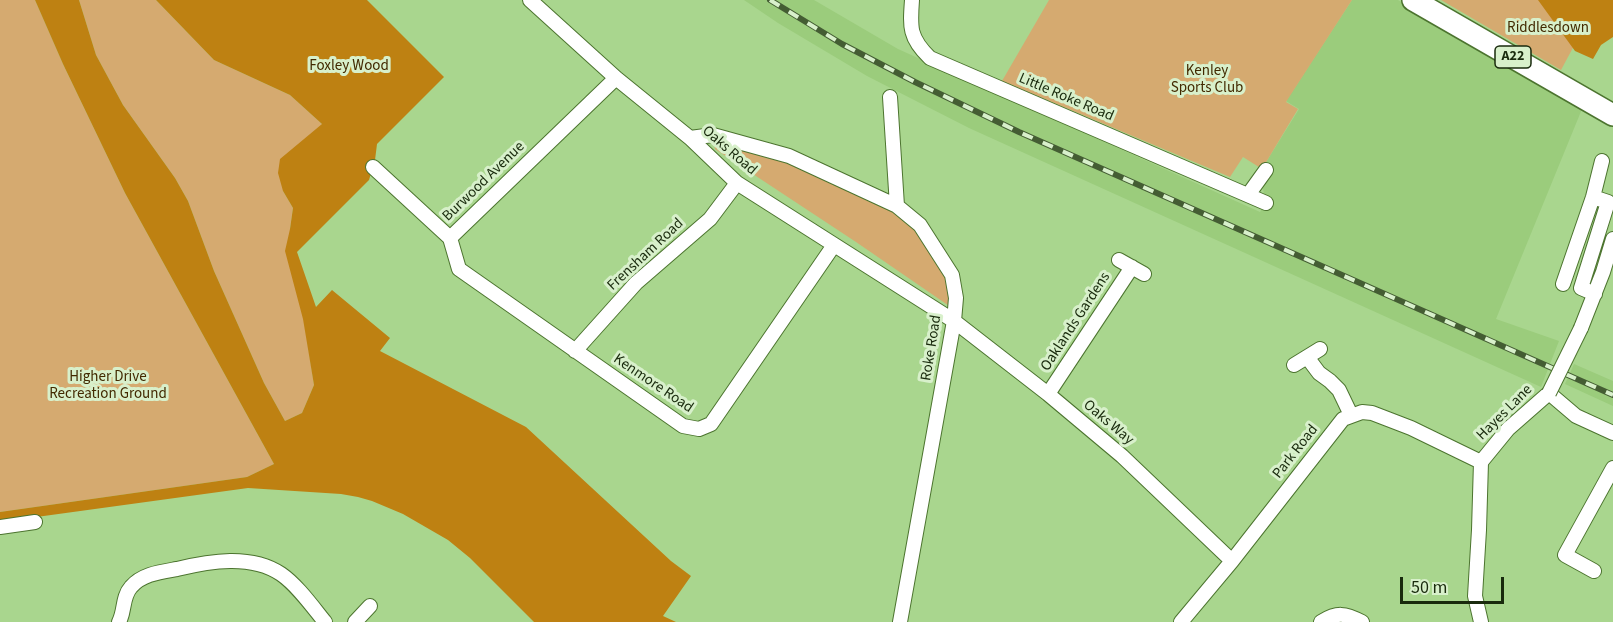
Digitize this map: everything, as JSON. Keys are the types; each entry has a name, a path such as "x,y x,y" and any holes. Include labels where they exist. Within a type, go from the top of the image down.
{"highway":[{"name":"A22","path":"1413,0 1613,115"}],"street":[{"name":"Oaks Road","path":"530,0 616,78 690,138 737,183 954,321"},
{"name":"Little Roke Road","path":"912,0 910,25 919,48 930,58 1266,203"},
{"name":"Burwood Avenue","path":"373,167 450,238 616,78"},
{"path":"890,97 897,206"},
{"name":"Roke Road","path":"690,138 713,135 789,156 897,206 920,225 952,275 956,298 954,321 900,622"},
{"path":"1563,284 1593,197 1602,161"},
{"path":"1248,195 1266,170"},
{"name":"Frensham Road","path":"575,351 636,283 710,219 737,183"},
{"path":"1593,197 1608,202 1581,288 1595,294"},
{"name":"Kenmore Road","path":"450,238 459,269 683,426 699,429 711,424 834,245"},
{"name":"Hayes Lane","path":"1482,622 1475,596 1481,462 1508,429 1549,393 1595,294 1608,274 1613,239"},
{"name":"Oaklands Gardens","path":"1048,394 1138,271 1119,260"},
{"name":"Oaks Way","path":"954,321 1048,394 1122,456 1232,561"},
{"path":"1294,365 1320,349"},
{"path":"1307,357 1318,374 1339,390 1351,415 1362,412 1372,413 1411,428 1481,462"},
{"path":"1549,393 1576,416 1613,433"},
{"name":"Park Road","path":"1181,622 1232,561 1338,425 1351,415"},
{"path":"1594,571 1565,555 1613,468"},
{"path":"0,527 35,522"},
{"path":"119,622 129,588 142,577 201,563 233,561 258,563 281,574 306,598 325,622"},
{"path":"355,622 370,606"},
{"path":"1321,622 1335,615 1348,615 1362,622"}],"shaded area":[{"path":"744,0 814,0 898,49 1260,212 1268,199 1264,195 1263,167 1299,109 1286,101 1352,0 1398,0 1582,109 1496,319 1559,341 1541,387 969,128 867,76"},
{"path":"1574,364 1613,381 1613,406 1565,384"}],"green space":[{"name":"Higher Drive Recreation Ground","path":"0,0 35,0 125,193 274,464 247,477 0,512"},
{"name":"Foxley Wood","path":"35,0 79,0 96,55 123,105 175,178 188,201 214,271 264,383 285,421 302,413 314,385 303,319 285,251 293,208 283,191 278,173 280,159 322,124 290,95 214,60 156,0 367,0 444,77 377,144 369,180 297,252 316,307 332,290 390,338 380,351 526,427 671,561 691,576 663,616 676,622 534,622 470,558 448,540 403,514 372,501 341,494 248,488 0,522 0,512 247,477 274,464 125,193"},
{"path":"79,0 156,0 214,60 290,95 322,124 283,191 293,208 290,229 314,385 302,413 285,421 264,383 214,271 188,201 175,178 123,105 96,55"},
{"name":"Kenley Sports Club","path":"1049,0 1352,0 1286,102 1298,109 1262,169 1243,157 1230,177 1002,81"},
{"name":"Riddlesdown","path":"1441,0 1613,0 1613,5 1575,44 1561,70"},
{"path":"1538,0 1613,0 1613,37 1601,45 1593,59 1575,51"},
{"path":"713,135 789,156 897,206 952,275 955,310 715,149"}],"railway":[{"path":"770,0 842,44 1019,132 1613,395"}]}
